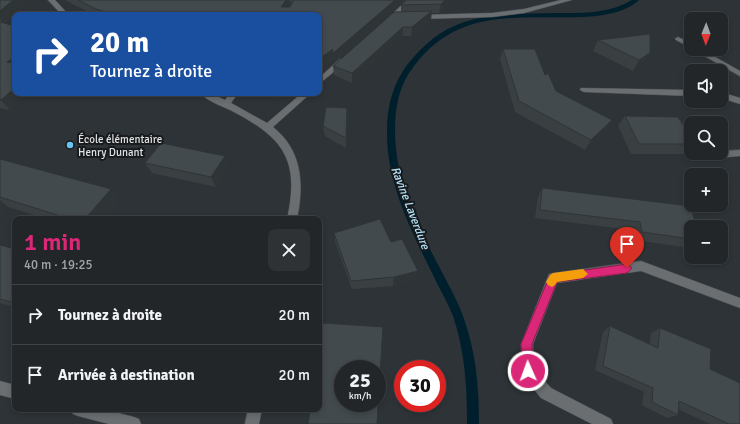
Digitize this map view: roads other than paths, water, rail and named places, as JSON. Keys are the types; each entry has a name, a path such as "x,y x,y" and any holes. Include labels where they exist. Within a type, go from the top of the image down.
{"street":[{"path":"51,0 63,12"},
{"path":"381,28 412,0"},
{"path":"392,18 492,15 524,11 569,0"},
{"path":"678,39 684,42"},
{"path":"708,56 740,74"},
{"path":"322,79 347,57"},
{"path":"584,90 684,93"},
{"path":"210,96 268,127 289,155 295,171 298,188 293,216"},
{"path":"226,105 232,96"},
{"path":"268,127 304,96"},
{"path":"728,97 740,101"},
{"path":"728,154 740,153"},
{"path":"606,424 546,393 528,371 527,344 553,278 641,266 740,303"},
{"path":"0,388 12,391"},
{"path":"89,412 134,424"},
{"path":"252,424 255,412"}],"waterway":[{"name":"Ravine Laverdure","path":"473,424 470,369 466,342 454,306 412,222 404,202 393,163 391,120 394,100 399,84 414,61 436,39 453,29 471,22 510,16 579,15 604,13 621,8 636,0"}],"place":[{"name":"École élémentaire Henry Dunant","path":"70,145"}]}
